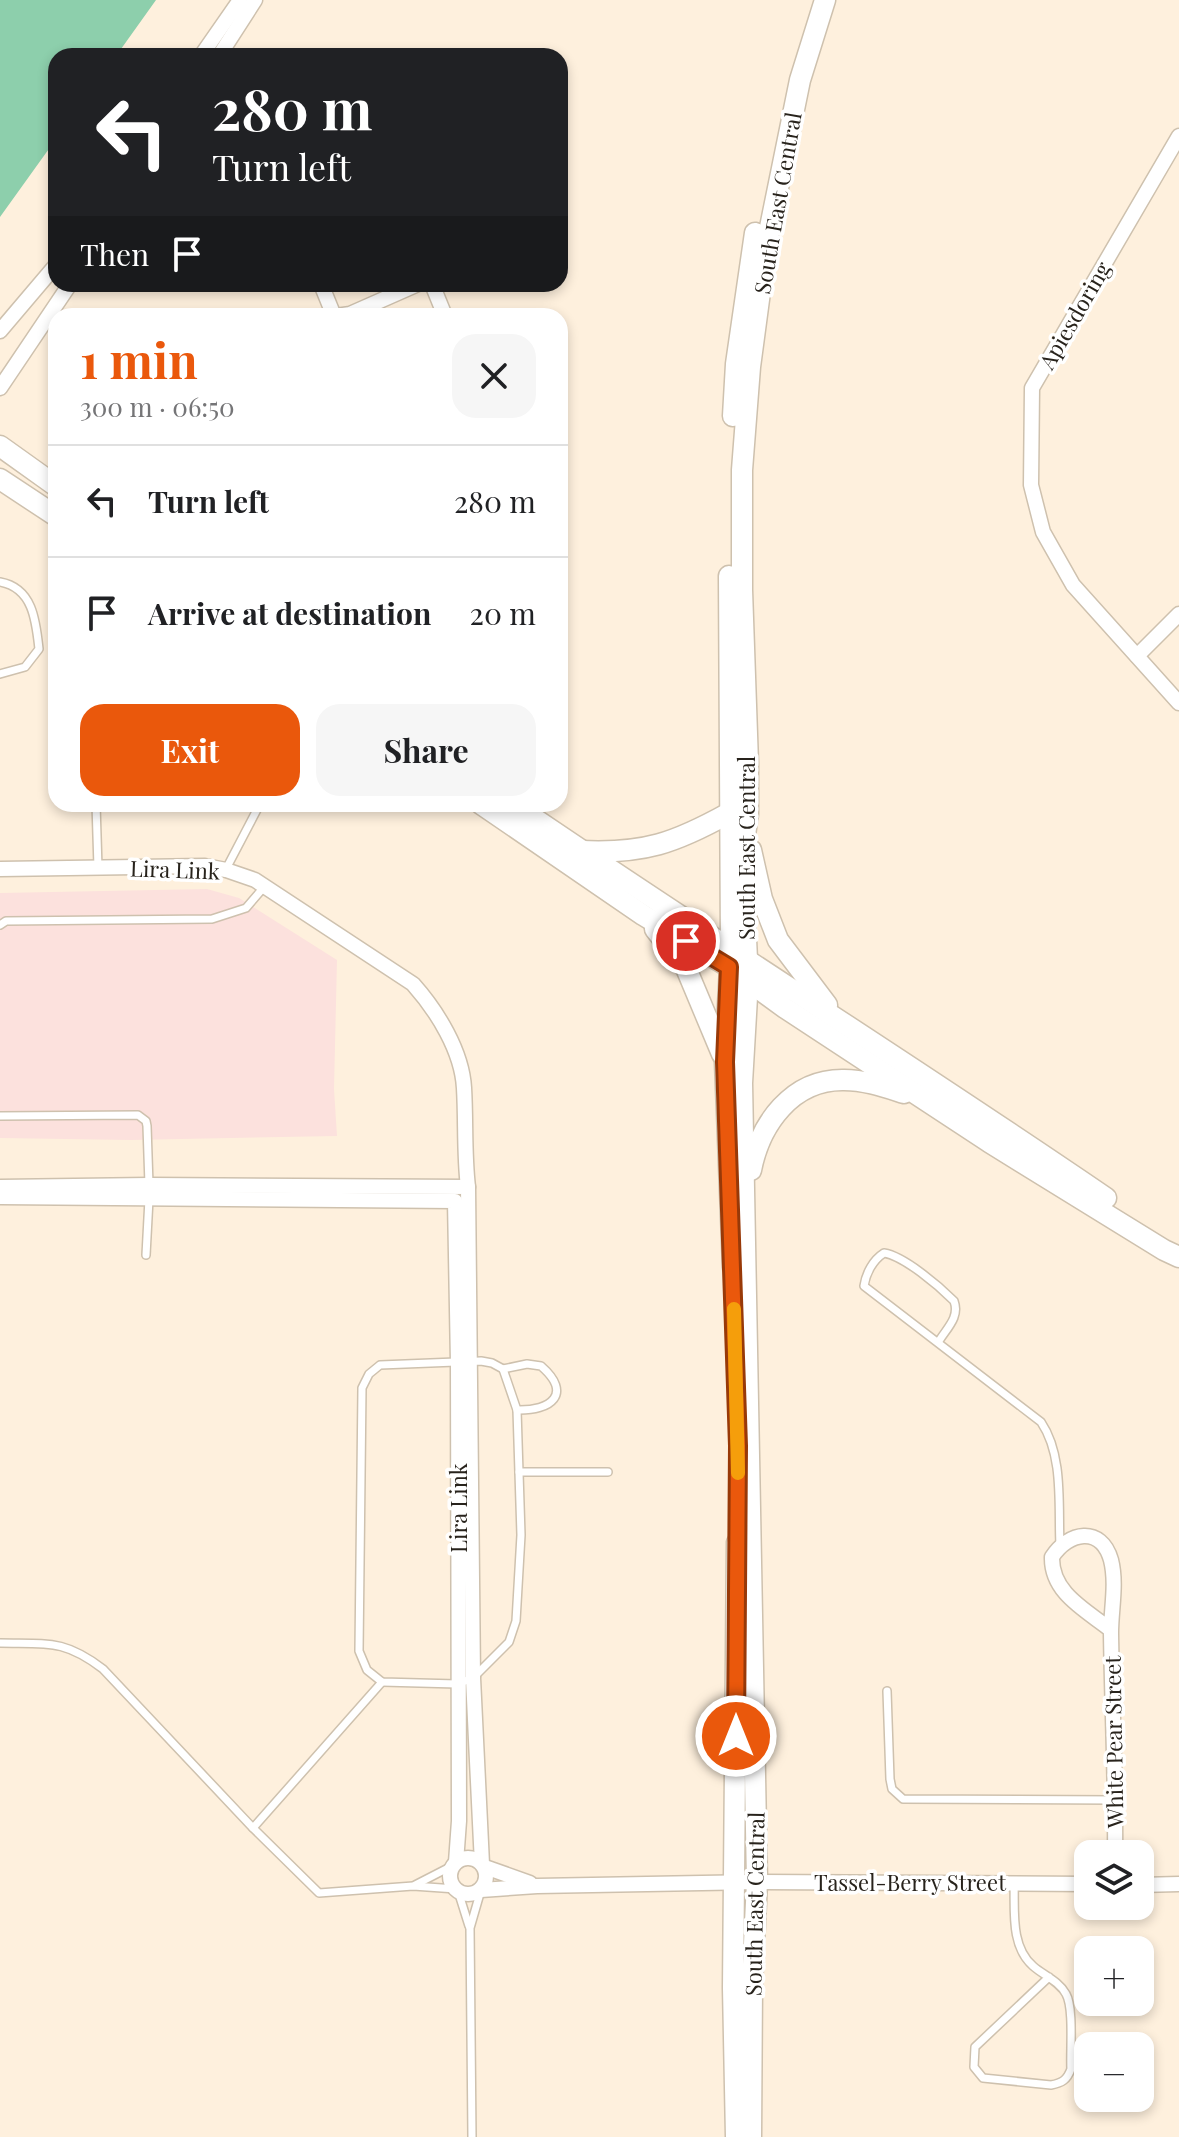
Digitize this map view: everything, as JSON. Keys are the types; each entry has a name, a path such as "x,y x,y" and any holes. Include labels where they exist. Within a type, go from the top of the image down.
{"street":[{"path":"217,48 240,0"},
{"path":"219,48 255,0"},
{"name":"South East Central","path":"736,2137 733,1884 738,1446 725,1062 742,856 738,814 730,470 736,364 753,244 788,80 812,0"},
{"name":"South East Central","path":"738,814 742,470 750,367 766,247 800,80 825,0"},
{"name":"Apiesdoring","path":"1179,136 1032,388 1031,485 1043,532 1073,585 1179,703"},
{"path":"0,331 48,274"},
{"path":"364,308 400,292"},
{"path":"0,388 48,317"},
{"path":"0,446 48,480"},
{"path":"0,479 48,511"},
{"path":"1137,656 1179,614"},
{"path":"493,812 643,915 735,958 748,980 924,1098 1179,1257"},
{"path":"525,812 735,958 835,1016 996,1122 1179,1250"},
{"path":"581,851 623,852 661,846 738,814 750,842 769,919 787,953 835,1016"},
{"name":"Lira Link","path":"0,869 205,866 226,870 264,887 413,984 427,1000 451,1045 464,1085 464,1362 478,1821 484,1865"},
{"path":"643,915 686,968 725,1062"},
{"name":"South East Central","path":"748,980 742,1083 757,1882 752,1985 751,2137"},
{"path":"745,1203 753,1159 762,1134 775,1112 796,1095 818,1084 846,1080 924,1098"},
{"path":"0,1187 408,1200 462,1194"},
{"path":"0,1197 149,1191 462,1194"},
{"name":"Lira Link","path":"454,1864 459,1821 457,1684 464,1362"},
{"name":"White Pear Street","path":"1111,1630 1055,1581 1052,1557 1060,1545 1073,1536 1095,1539 1108,1553 1114,1577 1111,1630 1115,1840"},
{"path":"537,1886 470,1857 454,1864 451,1882 457,1890 467,1894 537,1886 733,1884"},
{"path":"481,1890 487,1877 484,1865"},
{"name":"Tassel-Berry Street","path":"733,1884 1074,1884"},
{"path":"1154,1885 1179,1884"}],"lane":[{"path":"0,582 27,598 36,615 39,649 25,667 0,674"},
{"path":"96,812 98,868"},
{"path":"226,870 256,812"},
{"path":"0,925 6,921 212,919 246,908 264,887"},
{"path":"0,1116 138,1115 146,1121 149,1191 146,1255"},
{"path":"939,1341 954,1319 957,1309 954,1301 904,1261 891,1254 879,1256 864,1286 1041,1422 1050,1435 1055,1458 1060,1545"},
{"path":"503,1369 517,1410 521,1535 516,1621 509,1642 473,1678 457,1684 382,1682 367,1670 359,1651 362,1388 369,1374 380,1365 464,1362 492,1363 503,1369 527,1364 541,1366 555,1383 557,1393 552,1403 540,1410 517,1410"},
{"path":"519,1472 608,1472"},
{"path":"0,1643 55,1643 86,1656 103,1669 319,1893 413,1886 457,1890 470,1928"},
{"path":"253,1828 382,1682"},
{"path":"887,1691 890,1779 892,1789 903,1799 1116,1800"},
{"path":"413,1886 454,1864"},
{"path":"1014,1883 1018,1943 1023,1956 1049,1977 1064,1990 1069,2000 1071,2069 1061,2083 1051,2085 983,2078 974,2067 975,2047 1049,1977"},
{"path":"472,2137 470,1928 481,1890"}],"shaded area":[{"path":"207,889 239,898 337,960 334,1089 337,1136 131,1140 0,1138 0,893"}],"green space":[{"path":"0,0 156,0 122,48 48,48 48,150 0,217"}],"slow traffic":[{"path":"734,1309 738,1473"}],"route":[{"path":"686,941 729,967 725,1062 738,1446 736,1736"}]}
